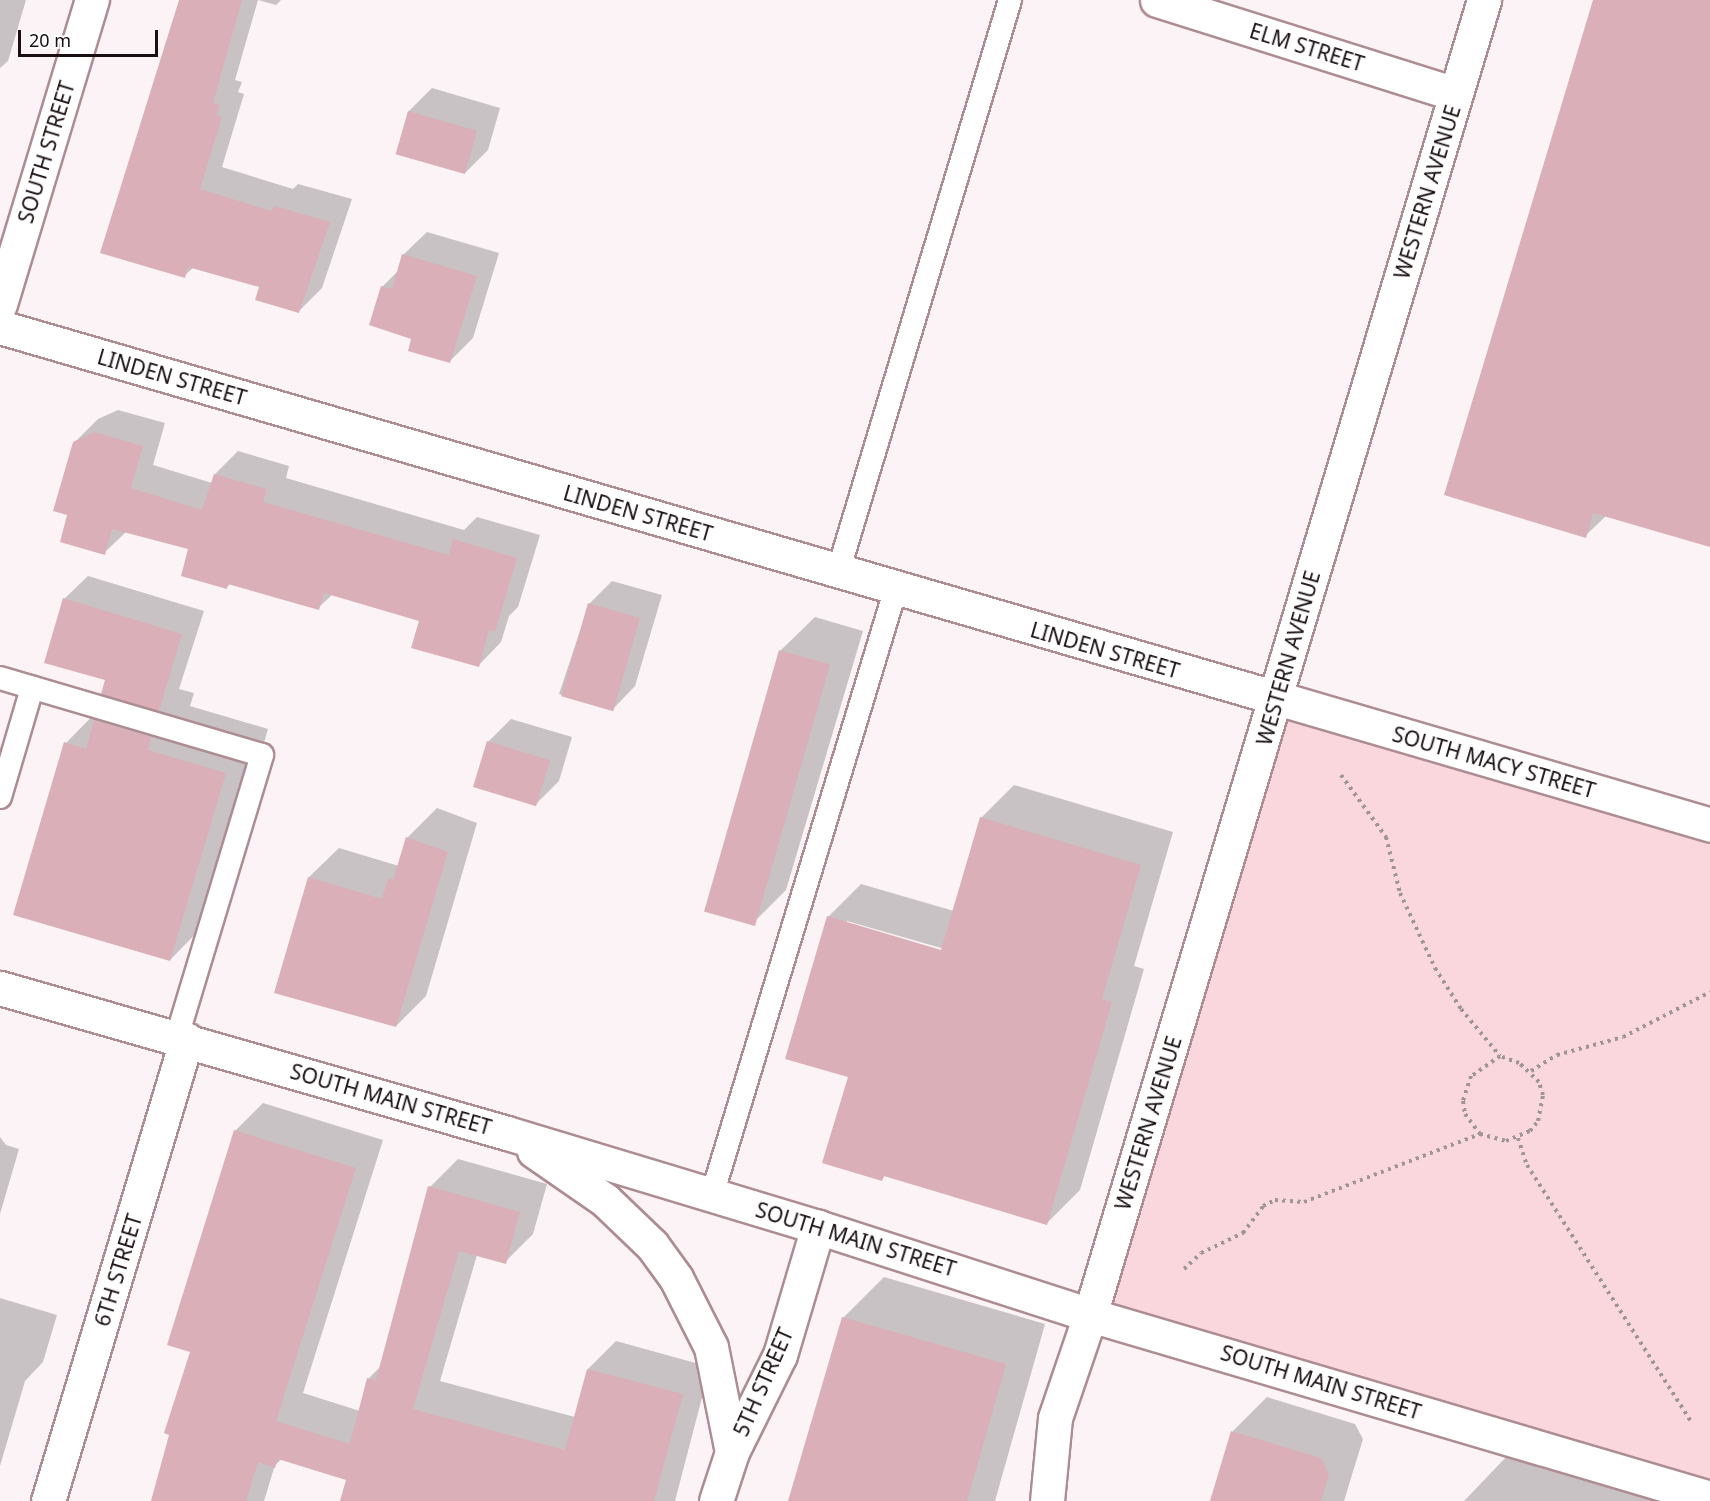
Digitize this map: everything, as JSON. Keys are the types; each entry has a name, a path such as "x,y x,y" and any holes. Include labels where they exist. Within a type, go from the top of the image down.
{"main road":[{"name":"SOUTH STREET","path":"0,304 92,0"},
{"name":"ELM STREET","path":"1157,0 1456,94"},
{"name":"WESTERN AVENUE","path":"1047,1501 1055,1418 1090,1315 1277,698 1484,0"},
{"name":"LINDEN STREET","path":"0,327 1277,698"},
{"name":"SOUTH MACY STREET","path":"1277,698 1710,825"},
{"name":"SOUTH MAIN STREET","path":"0,988 182,1038 507,1133 818,1227 1090,1315 1710,1498"},
{"name":"6TH STREET","path":"48,1501 182,1038"},
{"path":"507,1133 605,1200 652,1245 670,1270 711,1347 732,1452"},
{"name":"5TH STREET","path":"716,1501 732,1452 780,1355 818,1227"}],"lane":[{"path":"838,572 1010,0"},
{"path":"712,1195 896,588"},
{"path":"0,678 262,755 182,1038"},
{"path":"0,797 33,687"}],"path":[{"path":"1341,775 1386,837 1400,893 1434,968 1461,1009 1500,1056 1531,1071 1543,1095 1538,1121 1518,1138 1492,1140 1480,1134 1465,1114 1465,1088 1480,1067 1500,1056"},
{"path":"1531,1071 1557,1055 1623,1037 1710,992"},
{"path":"1184,1269 1201,1253 1243,1233 1269,1203 1304,1202 1480,1134"},
{"path":"1518,1138 1527,1165 1691,1421"}],"shaded area":[{"path":"1277,698 1710,825 1710,1498 1090,1315"}],"building":[{"path":"179,0 242,0 213,103 220,105 216,115 222,117 200,189 271,211 274,206 330,222 299,313 255,300 259,287 188,267 185,278 100,253"},
{"path":"1593,0 1710,0 1710,547 1593,513 1586,538 1444,495"},
{"path":"408,111 477,131 465,174 396,154"},
{"path":"402,254 477,276 450,363 408,351 411,339 369,325 381,286 392,289"},
{"path":"94,432 143,446 131,488 202,510 214,474 267,489 263,502 449,555 453,539 517,558 495,632 489,630 479,667 411,648 419,621 324,593 319,610 228,584 227,589 181,576 188,549 112,529 105,555 60,542 67,515 53,511 73,442"},
{"path":"63,598 182,634 159,711 101,694 105,680 44,663"},
{"path":"588,603 640,618 613,711 561,696"},
{"path":"779,650 830,665 755,926 704,911"},
{"path":"94,720 151,737 148,750 226,773 170,961 13,915 64,742 86,749"},
{"path":"487,741 550,760 536,806 473,787"},
{"path":"980,817 1141,865 1102,999 1112,1002 1047,1225 884,1176 882,1181 822,1163 848,1077 785,1059 827,916 941,950"},
{"path":"406,837 448,852 396,1027 274,993 308,877 382,899 388,878 393,880"},
{"path":"234,1130 356,1168 276,1421 350,1444 367,1378 376,1380 428,1186 520,1212 506,1264 459,1251 413,1409 565,1450 587,1369 683,1394 654,1501 340,1501 346,1480 278,1459 275,1468 258,1462 246,1501 151,1501 169,1435 164,1433 190,1352 167,1345"},
{"path":"842,1317 1006,1364 967,1501 788,1501"},
{"path":"1231,1431 1321,1458 1329,1474 1321,1501 1210,1501"}]}
